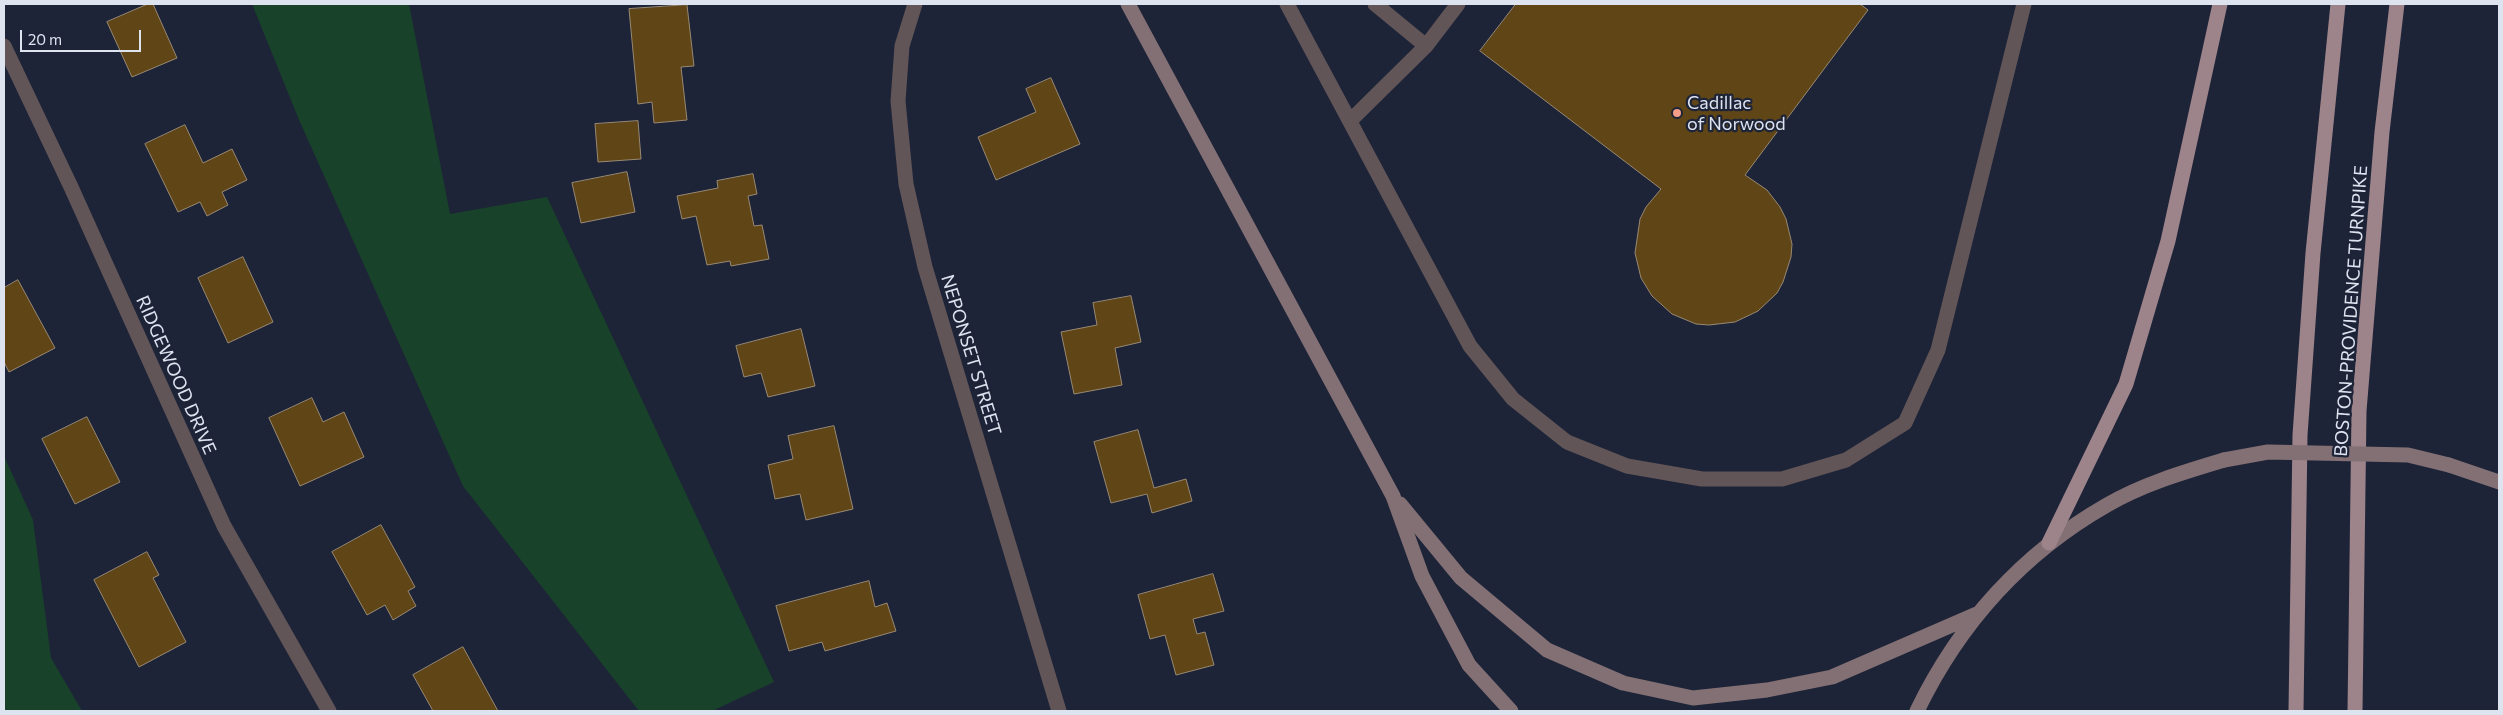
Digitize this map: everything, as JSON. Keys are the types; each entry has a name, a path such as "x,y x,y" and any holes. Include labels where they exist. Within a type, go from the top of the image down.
{"main road":[{"path":"1128,4 1393,496 1422,576 1469,665 1511,711"},
{"path":"2049,543 2126,384 2168,241 2220,4"},
{"path":"2296,711 2300,435 2313,254 2338,4"},
{"name":"BOSTON-PROVIDENCE TURNPIKE","path":"2355,711 2359,411 2382,132 2397,4"},
{"path":"1917,711 1934,675 1977,614 2012,575 2049,543 2108,504 2165,478 2224,460 2268,452 2408,455 2449,464 2499,482"},
{"path":"1393,496 1462,578 1547,650 1623,682 1693,698 1767,690 1832,677 1977,614"}],"street":[{"name":"NEPONSET STREET","path":"915,4 902,46 898,101 906,184 925,267 1059,711"},
{"path":"1287,4 1470,346 1513,399 1567,442 1627,466 1702,480 1782,479 1846,460 1904,423 1938,350 2024,4"},
{"path":"1375,4 1426,46"},
{"path":"1350,121 1426,46 1458,4"},
{"name":"RIDGEWOOD DRIVE","path":"4,46 71,187 224,526 329,711"}],"green space":[{"path":"252,4 409,4 450,214 547,197 774,682 712,711 639,711 463,486 300,122"},
{"path":"4,456 33,520 51,658 82,711 4,711"}],"building":[{"path":"148,4 153,4 177,58 132,77 107,22"},
{"name":"Cadillac of Norwood","path":"1516,4 1860,4 1868,10 1745,175 1767,190 1780,207 1786,219 1792,244 1791,257 1783,282 1777,293 1758,311 1735,322 1709,325 1696,324 1672,314 1652,296 1641,278 1635,253 1640,219 1646,207 1661,189 1480,51"},
{"path":"687,5 694,66 681,67 687,120 654,123 652,102 638,104 629,9"},
{"path":"1051,78 1080,144 996,180 978,137 1036,112 1026,89"},
{"path":"638,121 641,159 598,162 595,124"},
{"path":"185,125 203,163 232,149 247,180 222,192 228,205 207,216 200,202 178,212 145,144"},
{"path":"627,172 635,212 581,223 572,183"},
{"path":"753,174 757,194 748,196 754,226 762,225 769,259 731,266 730,261 707,265 696,216 682,219 677,196 718,188 717,181"},
{"path":"243,257 273,322 228,343 198,278"},
{"path":"18,280 55,348 9,372 4,362 4,288"},
{"path":"1131,296 1141,342 1115,348 1122,385 1074,394 1061,332 1097,325 1093,303"},
{"path":"801,329 815,386 768,397 761,373 744,377 736,346"},
{"path":"312,398 323,422 344,412 364,457 300,486 269,418"},
{"path":"87,417 120,482 75,504 42,439"},
{"path":"834,426 853,509 806,520 800,494 775,499 768,465 793,459 788,436"},
{"path":"1138,430 1154,488 1186,479 1192,501 1152,513 1147,494 1111,503 1094,442"},
{"path":"381,525 415,587 408,591 416,606 393,620 385,605 367,615 332,552"},
{"path":"147,552 159,575 153,578 186,642 139,667 94,580"},
{"path":"1213,574 1224,611 1193,619 1197,634 1205,632 1214,665 1176,675 1165,635 1150,639 1138,595"},
{"path":"869,581 875,607 887,603 896,631 825,651 822,642 789,651 776,606"},
{"path":"463,647 498,711 433,711 413,675"}],"place":[{"name":"Cadillac of Norwood","path":"1677,113"}]}
